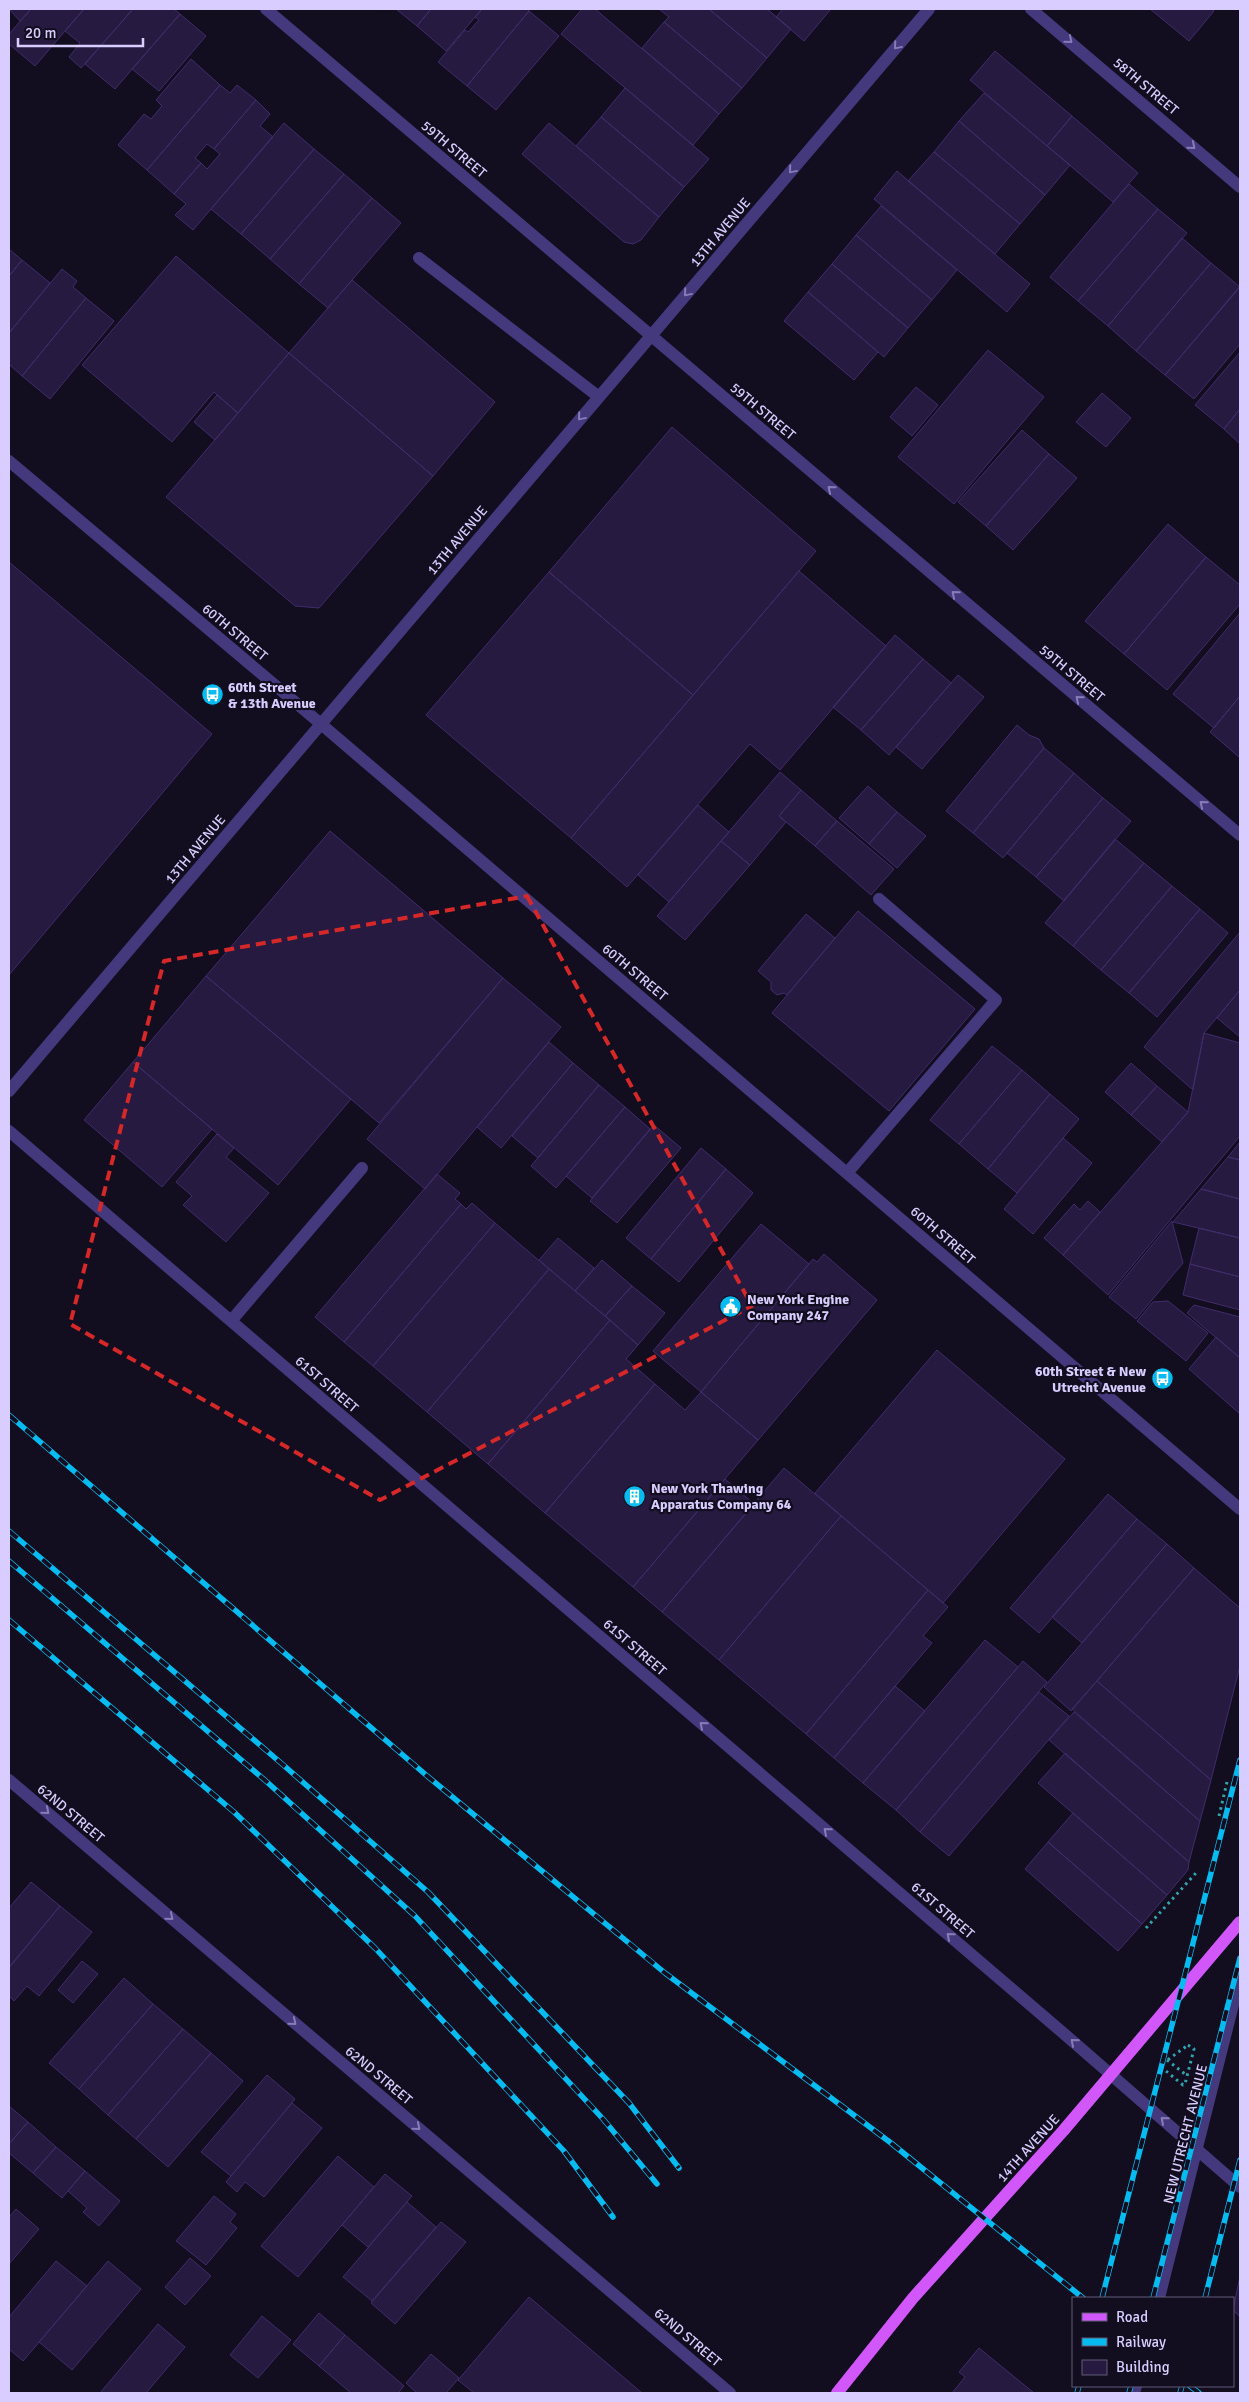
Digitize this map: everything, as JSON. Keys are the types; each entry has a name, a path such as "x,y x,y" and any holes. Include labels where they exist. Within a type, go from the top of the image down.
{"main road":[{"name":"14TH AVENUE","path":"836,2393 913,2298 1063,2131 1240,1922"}],"street":[{"name":"59TH STREET","path":"266,9 1240,835"},
{"name":"13TH AVENUE","path":"9,1091 929,9"},
{"name":"58TH STREET","path":"1032,9 1240,187"},
{"path":"419,258 599,397"},
{"name":"60TH STREET","path":"9,461 321,724 1240,1509"},
{"path":"847,1173 996,1000 879,899"},
{"name":"61ST STREET","path":"9,1132 1111,2074 1240,2187"},
{"path":"231,1321 362,1168"},
{"name":"62ND STREET","path":"9,1780 730,2393"},
{"name":"NEW UTRECHT AVENUE","path":"1158,2297 1240,1978"}],"path":[{"path":"1219,1816 1227,1782"},
{"path":"1146,1928 1196,1873"},
{"path":"1188,2045 1192,2046 1194,2049 1185,2084 1179,2084 1162,2069 1162,2064 1167,2060 1188,2045"},
{"path":"1167,2060 1188,2076"}],"highlighted area":[{"path":"527,896 752,1306 380,1500 70,1324 164,961"}],"building":[{"path":"9,9 31,9 20,21"},
{"path":"31,9 84,9 35,66 9,44 9,34"},
{"path":"84,9 133,9 81,68 69,57 80,43 65,31"},
{"path":"133,9 174,9 180,14 115,89 85,64"},
{"path":"396,9 431,9 417,26"},
{"path":"431,9 482,9 446,51 417,26"},
{"path":"482,9 527,9 529,11 467,86 438,62 465,30 468,32 479,20 475,17"},
{"path":"582,9 595,9 719,114 693,145 561,34"},
{"path":"659,9 709,9 767,58 742,88 664,22 669,17"},
{"path":"709,9 767,9 791,29 767,58"},
{"path":"783,9 831,9 804,41 776,17"},
{"path":"1150,9 1211,9 1214,11 1189,41"},
{"path":"529,11 559,36 496,110 467,86"},
{"path":"180,14 206,36 159,91 132,69"},
{"path":"664,22 742,88 719,114 642,48"},
{"path":"995,51 1072,116 1047,146 970,80"},
{"path":"191,59 220,85 147,170 118,145 144,114 151,119 162,106 156,100"},
{"path":"220,85 230,93 237,85 256,100 214,149 207,144 195,158 201,163 174,194 147,170"},
{"path":"625,88 709,159 684,187 601,117"},
{"path":"984,93 1070,165 1045,195 959,121"},
{"path":"256,100 270,114 260,126 273,137 193,230 175,215 186,204 174,194 201,163 207,169 220,154 214,149"},
{"path":"1072,116 1138,173 1113,202 1047,146"},
{"path":"601,117 684,187 659,217 576,146"},
{"path":"959,121 1045,195 1020,224 934,152"},
{"path":"284,123 314,149 241,234 211,209"},
{"path":"549,123 659,217 641,240 633,244 624,242 522,154"},
{"path":"314,149 344,174 270,259 241,234"},
{"path":"934,152 1020,224 995,254 908,181"},
{"path":"897,171 1030,284 1007,312 874,199"},
{"path":"344,174 372,198 299,284 270,259"},
{"path":"1129,184 1158,209 1078,301 1050,277"},
{"path":"372,198 401,223 328,308 299,284"},
{"path":"881,206 957,270 932,300 856,235"},
{"path":"1158,209 1187,233 1108,326 1078,301"},
{"path":"856,235 932,300 908,328 832,264"},
{"path":"1182,238 1211,263 1136,351 1108,326"},
{"path":"9,249 22,260 9,276"},
{"path":"176,256 289,353 238,413 214,392 172,442 82,365"},
{"path":"22,260 50,283 9,333 9,276"},
{"path":"1211,263 1240,287 1165,375 1136,351"},
{"path":"832,264 908,328 884,357 808,292"},
{"path":"62,269 77,281 73,287 86,298 22,376 9,364 9,333"},
{"path":"352,280 495,402 433,476 289,353"},
{"path":"1240,286 1240,344 1194,399 1165,375"},
{"path":"808,292 878,352 854,380 784,321"},
{"path":"86,298 114,321 50,399 22,376"},
{"path":"988,350 1044,397 954,504 898,457"},
{"path":"1240,352 1240,409 1224,429 1195,405"},
{"path":"289,353 433,476 319,608 295,606 166,497"},
{"path":"916,387 938,405 912,436 890,417"},
{"path":"1102,393 1131,418 1106,447 1076,422"},
{"path":"217,395 238,413 215,440 194,422"},
{"path":"1240,409 1240,444 1224,429"},
{"path":"672,427 816,551 693,695 549,572"},
{"path":"1022,430 1049,454 986,526 958,502"},
{"path":"1049,454 1077,478 1013,550 986,526"},
{"path":"1168,524 1206,557 1124,654 1085,621"},
{"path":"1206,557 1240,585 1240,604 1167,690 1124,654"},
{"path":"9,562 212,734 9,975"},
{"path":"799,571 886,646 780,770 750,744 627,887 571,838"},
{"path":"549,572 693,695 571,838 426,715"},
{"path":"1240,613 1240,696 1214,728 1173,694"},
{"path":"895,635 923,659 861,730 833,707"},
{"path":"923,659 951,683 889,755 861,730"},
{"path":"958,675 984,697 922,769 896,747"},
{"path":"1240,696 1240,756 1239,757 1210,732"},
{"path":"1017,725 1029,735 1039,739 1044,748 973,833 946,811"},
{"path":"1044,748 1074,773 1003,858 973,833"},
{"path":"780,772 801,790 779,816 786,822 750,865 721,841"},
{"path":"1074,773 1103,798 1036,877 1007,853"},
{"path":"868,786 897,812 869,844 839,818"},
{"path":"801,790 837,821 815,846 779,816"},
{"path":"1103,798 1131,821 1064,901 1036,877"},
{"path":"698,805 729,832 669,902 638,875"},
{"path":"897,812 926,836 897,868 869,844"},
{"path":"837,821 894,869 871,895 815,846"},
{"path":"330,831 503,978 379,1123 206,976"},
{"path":"1115,839 1144,863 1073,946 1045,923"},
{"path":"721,841 750,865 685,940 657,916"},
{"path":"1144,863 1172,886 1101,970 1073,946"},
{"path":"1172,886 1200,909 1129,993 1101,970"},
{"path":"1200,909 1228,933 1157,1017 1129,993"},
{"path":"858,911 975,1009 889,1111 772,1013"},
{"path":"806,914 835,938 787,995 784,993 777,995 771,990 771,982 758,971"},
{"path":"1240,932 1240,990 1204,1033 1193,1090 1144,1047"},
{"path":"206,976 351,1099 278,1185 133,1062"},
{"path":"503,978 561,1027 425,1189 367,1139"},
{"path":"1240,990 1240,1037 1217,1018"},
{"path":"1204,1033 1240,1043 1240,1136 1108,1295 1063,1255 1188,1112"},
{"path":"549,1042 573,1063 501,1148 477,1127"},
{"path":"992,1046 1022,1070 959,1144 930,1120"},
{"path":"133,1062 212,1129 162,1187 84,1120"},
{"path":"573,1063 599,1085 538,1158 512,1136"},
{"path":"1131,1063 1157,1086 1131,1115 1105,1092"},
{"path":"1022,1070 1050,1094 988,1169 959,1144"},
{"path":"599,1085 625,1107 556,1188 531,1166"},
{"path":"1157,1086 1188,1112 1162,1142 1131,1115"},
{"path":"1050,1094 1079,1119 1017,1193 988,1169"},
{"path":"625,1107 650,1129 592,1198 566,1176"},
{"path":"654,1125 681,1148 617,1223 590,1201"},
{"path":"217,1134 234,1148 226,1157 269,1193 226,1242 183,1205 192,1196 176,1182"},
{"path":"1063,1138 1092,1163 1033,1234 1004,1209"},
{"path":"1240,1142 1240,1160 1228,1157"},
{"path":"701,1148 726,1169 651,1259 626,1238"},
{"path":"1228,1157 1240,1160 1240,1199 1201,1189"},
{"path":"726,1169 753,1193 679,1282 651,1259"},
{"path":"437,1174 460,1193 455,1199 461,1204 344,1342 315,1317"},
{"path":"1201,1189 1240,1199 1240,1238 1173,1222"},
{"path":"1088,1201 1100,1212 1063,1255 1044,1238 1074,1204 1080,1210"},
{"path":"472,1203 495,1223 373,1366 344,1342 461,1204 466,1209"},
{"path":"1172,1221 1183,1263 1136,1319 1109,1297"},
{"path":"495,1223 549,1269 427,1412 373,1366"},
{"name":"New York Engine Company 247","path":"761,1224 809,1264 701,1392 653,1351"},
{"path":"1199,1228 1240,1238 1240,1277 1190,1264"},
{"path":"558,1238 594,1268 575,1291 539,1260"},
{"path":"824,1254 877,1300 758,1440 701,1392 813,1259 817,1262"},
{"path":"602,1260 632,1286 605,1316 575,1291"},
{"path":"1190,1264 1240,1277 1240,1310 1183,1295"},
{"path":"549,1269 610,1320 488,1464 427,1412"},
{"path":"632,1286 665,1313 638,1345 605,1316"},
{"path":"1168,1301 1208,1333 1186,1361 1137,1321 1153,1302"},
{"path":"1194,1305 1240,1317 1240,1358 1187,1313"},
{"path":"610,1320 638,1345 626,1359 655,1384 545,1513 488,1464"},
{"path":"1216,1337 1240,1358 1240,1414 1189,1369"},
{"path":"937,1350 1065,1459 943,1603 815,1493"},
{"name":"New York Thawing Apparatus Company 64","path":"655,1384 685,1410 701,1392 758,1440 633,1587 545,1513"},
{"path":"784,1468 841,1516 719,1660 662,1612"},
{"path":"725,1479 754,1504 662,1612 633,1587"},
{"path":"1108,1494 1137,1519 1039,1633 1010,1608"},
{"path":"841,1516 928,1590 806,1734 719,1660"},
{"path":"1137,1519 1167,1544 1082,1643 1052,1617"},
{"path":"1167,1544 1194,1568 1071,1711 1044,1687"},
{"path":"1194,1568 1240,1608 1240,1666 1211,1780 1097,1681"},
{"path":"928,1590 948,1607 923,1636 932,1643 834,1758 806,1734"},
{"path":"985,1640 1018,1667 896,1810 863,1783"},
{"path":"1023,1661 1047,1682 920,1832 896,1810"},
{"path":"1097,1681 1211,1780 1200,1821 1072,1709"},
{"path":"895,1686 925,1711 863,1783 834,1758"},
{"path":"1039,1692 1069,1716 949,1856 920,1832"},
{"path":"1074,1712 1200,1821 1189,1862 1049,1740"},
{"path":"1065,1753 1189,1862 1188,1870 1167,1895 1038,1783"},
{"path":"1073,1813 1167,1895 1142,1924 1048,1842"},
{"path":"1048,1842 1142,1924 1118,1951 1025,1869"},
{"path":"31,1882 60,1906 9,1967 9,1908"},
{"path":"60,1906 92,1932 39,1996 27,1986 14,2001 9,1996 9,1968"},
{"path":"82,1961 98,1974 73,2003 58,1990"},
{"path":"124,1978 153,2004 79,2089 49,2063"},
{"path":"153,2004 183,2029 108,2115 79,2089"},
{"path":"183,2029 211,2053 136,2139 108,2115"},
{"path":"211,2053 243,2081 168,2167 136,2139"},
{"path":"267,2075 295,2099 231,2176 201,2152"},
{"path":"292,2103 322,2128 264,2197 245,2182 237,2192 226,2182"},
{"path":"9,2106 28,2122 9,2144"},
{"path":"28,2122 56,2147 33,2173 9,2153 9,2144"},
{"path":"56,2147 85,2171 62,2198 33,2173"},
{"path":"338,2156 374,2187 298,2277 261,2246"},
{"path":"85,2171 120,2201 99,2226 83,2212 87,2208 68,2191"},
{"path":"385,2174 412,2196 368,2247 342,2225"},
{"path":"214,2196 236,2214 230,2222 237,2228 206,2265 176,2241"},
{"path":"407,2202 436,2227 372,2301 343,2277"},
{"path":"16,2209 39,2229 9,2264 9,2217"},
{"path":"441,2222 466,2242 395,2324 371,2303"},
{"path":"190,2258 211,2276 185,2305 165,2287"},
{"path":"56,2261 87,2286 23,2361 9,2349 9,2317"},
{"path":"108,2261 141,2289 72,2370 39,2342"},
{"path":"1240,2276 1240,2317 1234,2311"},
{"path":"529,2297 642,2393 474,2393 458,2380"},
{"path":"319,2313 345,2335 319,2366 293,2344"},
{"path":"262,2316 291,2340 258,2378 230,2355"},
{"path":"158,2324 185,2347 146,2393 100,2393"},
{"path":"345,2335 404,2386 398,2393 351,2393 319,2366"},
{"path":"979,2348 1034,2393 952,2393 965,2377 959,2372"},
{"path":"431,2354 459,2378 446,2393 417,2393 406,2383"}],"railway":[{"path":"9,1415 426,1775 665,1973 891,2143 1082,2297"},
{"path":"9,1531 281,1763 428,1892 629,2103 679,2168"},
{"path":"9,1561 267,1782 415,1916 603,2119 657,2184"},
{"path":"9,1620 234,1812 375,1948 564,2151 613,2217"},
{"path":"1102,2297 1240,1760"},
{"path":"1153,2297 1240,1958"},
{"path":"1205,2297 1240,2160"},
{"path":"1077,2393 1079,2387"},
{"path":"1129,2393 1131,2387"},
{"path":"1180,2393 1182,2387"},
{"path":"1191,2387 1199,2393"}],"place":[{"name":"60th Street & 13th Avenue","path":"212,695"},
{"name":"New York Engine Company 247","path":"731,1307"},
{"name":"60th Street & New Utrecht Avenue","path":"1162,1379"},
{"name":"New York Thawing Apparatus Company 64","path":"635,1496"}]}
